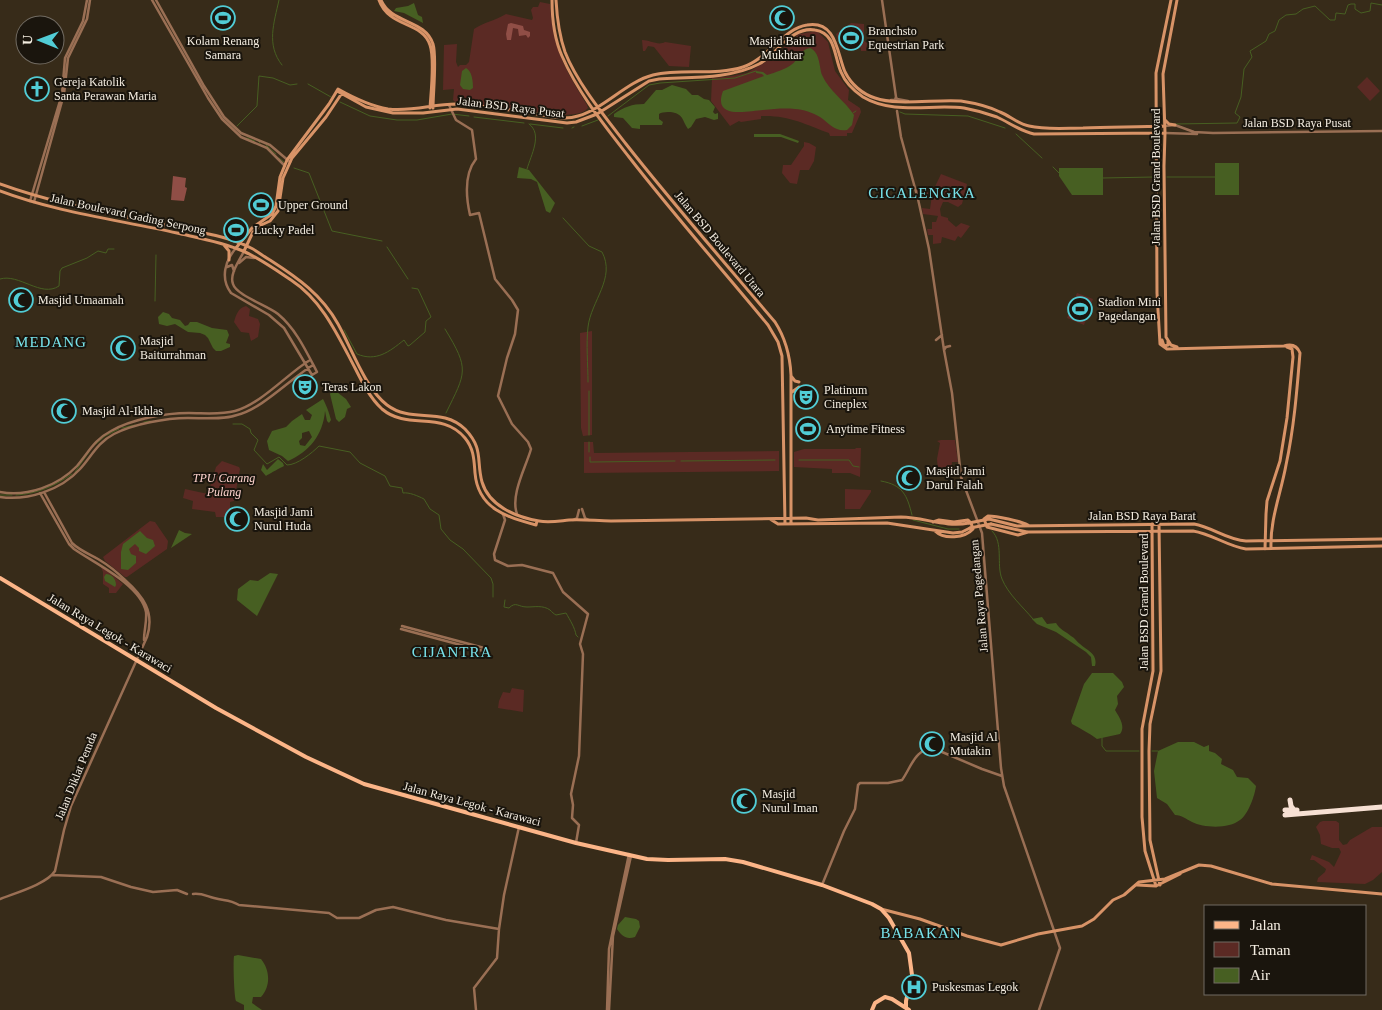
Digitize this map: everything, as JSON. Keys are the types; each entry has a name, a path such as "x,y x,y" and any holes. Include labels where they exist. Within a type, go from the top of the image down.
{"highway":[{"path":"1290,800 1294,810"},
{"path":"1382,805 1285,812 1294,810 1382,805"}],"main road":[{"path":"380,0 389,13 425,31 433,45 432,112"},
{"name":"Jalan BSD Boulevard Utara","path":"552,0 553,23 568,68 596,114 637,167 776,336 781,349 783,382 785,524"},
{"name":"Jalan BSD Boulevard Utara","path":"556,0 559,40 572,66 598,107 642,164 775,322 787,347 791,375 791,524"},
{"name":"Jalan BSD Grand Boulevard","path":"1171,0 1156,73 1157,276 1159,331 1162,346 1167,349 1180,348"},
{"name":"Jalan BSD Grand Boulevard","path":"1167,340 1163,65 1177,0"},
{"name":"Jalan BSD Raya Pusat","path":"342,93 381,107 401,110 432,107 567,118 594,110 648,77 734,69 752,63 769,52 790,32 804,25 814,25 827,34"},
{"name":"Jalan BSD Raya Pusat","path":"518,114 567,123 584,120 649,81 730,74 747,70 764,62 801,30 814,29 827,34"},
{"path":"827,34 836,42 843,67 851,82 875,101 888,106 975,110 1034,134 1165,133"},
{"name":"Jalan BSD Raya Pusat","path":"331,105 337,90 366,106 379,110 407,114 451,109"},
{"path":"235,250 258,225 270,221 278,211 283,178 288,161 342,93"},
{"path":"593,99 599,103 606,102"},
{"path":"585,114 590,109 587,100"},
{"path":"875,101 963,102 999,111 1023,124 1032,126 1065,128 1165,126"},
{"path":"935,101 935,107"},
{"path":"608,120 605,111 612,104"},
{"path":"1164,117 1167,123 1175,125"},
{"path":"584,120 596,118 603,123"},
{"path":"1149,126 1154,124 1157,118"},
{"path":"1150,134 1157,141"},
{"path":"637,167 637,163 642,164"},
{"name":"Jalan Boulevard Gading Serpong","path":"0,184 34,196 218,236 240,243 301,280 319,297 338,324 368,381 385,404 407,414 443,416 454,421 469,434 478,452 481,479 494,502 517,514 538,521 536,525 503,514 484,500 476,480 473,453 469,444 458,431 441,422 414,421 397,417 382,408 363,384 333,327 316,302 293,281 258,259 224,245 159,229 84,214 0,191"},
{"path":"78,212 79,207"},
{"path":"84,214 86,208"},
{"path":"152,228 155,226 153,223"},
{"path":"159,229 158,226 161,224"},
{"path":"243,253 258,225"},
{"path":"224,245 229,251 229,260"},
{"path":"1157,276 1166,275"},
{"path":"293,281 295,277"},
{"path":"297,284 301,280"},
{"path":"333,327 338,324"},
{"path":"1159,331 1163,345 1168,344 1167,340"},
{"path":"1167,340 1172,346 1180,348 1293,345 1299,349 1294,419 1287,462 1273,515 1271,548"},
{"path":"1265,549 1268,501 1280,461 1287,418 1293,357 1291,348 1284,346"},
{"path":"781,349 786,350 787,347"},
{"path":"1293,357 1295,352 1298,352 1298,373"},
{"path":"791,375 799,385 791,394"},
{"path":"785,500 791,501"},
{"path":"778,518 782,516 785,508"},
{"path":"790,508 793,515 799,518"},
{"path":"1028,526 1020,522 998,517 988,516 984,519 985,525 990,528 1018,535 1028,532"},
{"path":"538,521 769,518 888,520 909,517 954,526 989,520 1028,526"},
{"path":"769,518 778,524 908,519 910,521 908,523 888,520"},
{"path":"888,520 957,533 990,524 1028,532"},
{"path":"933,522 939,520 954,522 968,520 973,529 967,534 954,536 938,534 934,530"},
{"name":"Jalan BSD Grand Boulevard","path":"1152,524 1153,671 1142,729 1142,810 1144,846 1154,881"},
{"name":"Jalan BSD Grand Boulevard","path":"1158,883 1151,849 1149,728 1161,671 1160,524"},
{"name":"Jalan BSD Raya Barat","path":"1028,526 1201,525 1235,539 1257,541 1382,539"},
{"path":"1144,531 1149,534 1152,540"},
{"path":"1160,540 1163,534 1170,531"},
{"path":"1272,531 1274,537 1281,540"},
{"name":"Jalan BSD Raya Barat","path":"1028,532 1200,532 1237,547 1265,549 1382,546"},
{"path":"1257,541 1262,539 1265,532"},
{"name":"Jalan Raya Legok - Karawaci","path":"0,578 135,660 306,758 359,782 576,843 660,860 734,860 822,885 865,900 881,909 896,929 909,953 912,975 906,1008"},
{"path":"1158,883 1199,865 1211,866 1272,884 1382,894"},
{"path":"1136,885 1158,883 1194,867"},
{"path":"1144,882 1150,878 1151,871"},
{"path":"1156,871 1160,876 1168,878"},
{"path":"881,909 998,944 1076,928 1092,921 1113,900 1124,895 1139,882 1154,881 1158,883"},
{"path":"872,1010 875,1003 882,998 888,998 906,1008"}],"street":[{"path":"32,201 64,94 68,58 87,20 89,0"},
{"path":"152,0 216,109 235,133 246,140 264,146 286,167"},
{"path":"156,0 172,32"},
{"path":"882,0 896,98"},
{"path":"887,101 896,98"},
{"path":"896,98 897,100 908,101"},
{"path":"888,106 896,108 898,111 899,108 906,106"},
{"path":"216,109 238,130 266,143 288,161"},
{"path":"451,109 457,122 472,132 476,159 470,167 467,182 470,215 480,213 495,279 518,310 516,334 508,351 498,394 500,402 512,424 528,442 531,449 520,480 514,508 517,514"},
{"name":"Jalan Raya Pagedangan","path":"898,111 901,137 927,238 952,393 960,472 963,486 982,533 1002,776 1019,831 1060,944 1060,953 1040,1010"},
{"path":"1165,126 1175,125 1197,132 1213,133"},
{"name":"Jalan BSD Raya Pusat","path":"1213,133 1382,131"},
{"path":"1165,133 1213,133"},
{"path":"1165,142 1168,136 1174,133"},
{"path":"246,140 248,136"},
{"path":"276,156 279,154"},
{"path":"235,250 225,267 225,281 232,293 269,315 280,324 293,340 312,375 317,372 295,332 284,319 235,288 232,279 243,253"},
{"path":"239,263 246,257 258,259"},
{"path":"225,267 232,266 234,271"},
{"path":"729,278 733,274"},
{"path":"280,324 283,323 284,319"},
{"path":"936,340 942,335"},
{"path":"944,350 950,346"},
{"path":"0,492 14,496 36,490 62,478 77,466 93,444 106,434 120,429 166,415 223,413 238,410 255,401 310,360"},
{"path":"0,497 42,492 58,486 73,476 97,447 120,429 166,420 225,418 239,415 257,405 313,365"},
{"path":"238,410 239,415"},
{"path":"1287,418 1294,419"},
{"path":"476,480 481,479"},
{"name":"Jalan Diklat Pemda","path":"42,492 72,543 116,571 142,596 147,612 148,632 75,797 52,875"},
{"path":"509,510 514,508"},
{"path":"572,520 577,518 581,510 585,518 591,520"},
{"path":"503,514 505,520 494,554 495,560 508,566 522,565 553,573 563,592 588,614 580,642 583,650 583,659 579,757 571,797 574,805 572,817 579,825 576,843"},
{"path":"505,520 510,517"},
{"path":"402,628 488,650"},
{"path":"822,885 855,809 858,785 860,783 888,784 902,780 911,762 924,749 930,748 1002,776"},
{"path":"1142,805 1150,805"},
{"path":"1142,810 1150,810"},
{"path":"476,1010 474,988 497,958 505,885 519,827"},
{"path":"608,1010 613,936 630,855"},
{"path":"0,899 21,891 52,875 101,877 153,892 177,890 187,894"},
{"path":"193,894 204,894 212,898 239,904 329,913 339,918 362,917 390,906 446,920 499,930"}],"green space":[{"path":"540,2 550,4 554,33 561,57 588,108 580,113 563,115 455,102 453,100 454,89 443,90 444,45 457,44 456,62 458,67 466,65 469,62 474,29 506,14 532,20 531,10 533,7 538,7"},
{"name":"Branchsto Equestrian Park","path":"851,23 864,24 864,41 867,43 866,51 861,51 861,48 841,48 836,34"},
{"path":"817,31 828,42 835,71 849,90 848,100 860,108 861,112 852,133 847,133 847,136 830,136 829,133 796,121 771,116 761,116 761,119 739,121 730,126 711,101 712,78 747,73 772,58 799,34"},
{"path":"642,40 691,46 689,67 669,66 654,47 648,46 643,51"},
{"path":"1367,77 1380,91 1370,101 1357,87"},
{"path":"804,142 816,147 814,161 809,170 800,170 797,184 790,183 782,173 783,165 791,165 804,146"},
{"path":"941,174 967,184 962,204 958,207 948,202 943,202 940,209 941,216 948,218 956,227 961,223 970,226 961,238 958,236 955,241 942,237 941,243 933,244 933,235 928,235 927,229 932,229 932,222 936,222 938,216 923,214 922,208 930,209 932,195 917,192 917,190 932,193"},
{"name":"Stadion Mini Pagedangan","path":"1077,293 1093,299 1084,325 1067,318"},
{"path":"246,306 250,309 249,316 258,319 260,324 258,337 251,341 249,333 241,332 234,322 239,310"},
{"path":"592,331 592,435 583,436 581,428 580,333"},
{"path":"955,440 958,462 952,462 951,471 938,471 937,459 940,443 937,441"},
{"path":"584,442 593,442 594,453 779,451 779,471 584,473"},
{"path":"861,448 860,477 850,473 832,473 832,469 794,467 794,452 804,449"},
{"name":"TPU Carang Pulang","path":"222,461 240,469 234,501 230,502 230,517 216,517 215,512 192,509 193,501 183,498 185,489 208,494 216,467"},
{"path":"845,489 871,490 871,492 860,509 845,509"},
{"path":"150,521 155,522 168,541 167,549 125,577 105,561 103,557"},
{"path":"100,565 123,584 116,593 109,593 109,588 103,584 103,572"},
{"path":"512,688 524,690 523,712 498,708 503,692 510,693"},
{"path":"1323,821 1336,821 1339,823 1339,840 1343,845 1372,827 1382,827 1382,872 1365,884 1317,882 1326,869 1314,860 1310,860 1312,855 1329,862 1334,867 1341,852 1339,848 1332,848 1321,844 1320,835 1316,827"}],"shaded area":[{"path":"508,24 523,26 524,30 530,32 530,36 528,38 526,35 519,36 518,29 513,28 511,40 507,40"},
{"path":"173,176 186,178 185,187 187,188 184,201 171,200"}],"water":[{"path":"414,3 418,15 422,17 423,23 404,13 394,11 396,8"},
{"path":"810,48 816,53 825,81 854,115 852,125 847,130 836,129 820,117 801,110 779,109 733,112 722,106 723,91 764,76 756,73 756,71 767,75 786,68 794,63 801,53"},
{"path":"466,68 470,71 472,79 473,88 470,90 463,89 460,85 462,71"},
{"path":"672,85 686,89 692,95 698,95 709,100 715,107 713,112 715,114 718,113 718,119 714,120 705,117 696,119 688,129 680,116 671,112 664,112 659,114 659,119 663,122 662,125 640,125 640,129 632,128 623,118 614,117 614,114 625,108 644,104 656,90 662,90"},
{"path":"754,134 780,134 799,141 798,143 781,137 754,137"},
{"path":"1215,163 1239,163 1239,195 1215,195"},
{"path":"519,167 529,170 555,203 550,213 546,211 537,182 531,179 517,178"},
{"path":"1059,168 1103,168 1103,195 1072,195 1059,176"},
{"path":"163,312 169,314 172,318 180,320 185,326 190,322 197,322 212,328 227,330 229,335 226,343 230,344 230,347 216,351 205,335 188,332 175,324 167,326 159,324 158,317"},
{"path":"333,389 346,399 351,407 347,409 345,417 339,422 336,419 330,394"},
{"path":"323,399 331,420 329,423 327,421 325,411 324,420 314,442 302,453 288,461 269,450 267,441 272,431 286,427 302,414 305,420 310,420 312,415 306,410","holes":["309,431 312,437 305,446 300,445 299,441 302,438 302,433"]},
{"path":"278,459 284,466 266,476 261,470 263,464 267,470"},
{"path":"179,530 192,534 171,548"},
{"path":"140,531 147,538 153,540 155,546 146,554 139,551 135,544 129,549 131,554 136,556 136,563 128,570 121,569 123,544"},
{"path":"270,573 278,574 257,616 237,600 238,589 250,580 258,581"},
{"path":"106,574 112,576 115,587 105,581 104,577"},
{"path":"1042,617 1047,624 1056,623 1092,653 1096,662 1095,666 1092,666 1091,657 1086,652 1056,632 1037,624 1032,619"},
{"path":"1092,673 1113,673 1122,682 1124,687 1117,696 1118,704 1115,710 1122,725 1120,734 1097,739 1072,724 1071,721 1084,684"},
{"path":"1178,742 1194,742 1204,747 1209,745 1209,751 1222,759 1221,764 1233,770 1237,777 1248,778 1256,786 1253,799 1240,820 1223,826 1197,824 1182,816 1175,815 1167,804 1157,798 1154,771 1158,751"},
{"path":"625,917 639,921 640,927 635,937 624,937 617,929"},
{"path":"234,956 261,959 264,963 268,973 268,983 261,997 253,997 252,1003 262,1010 244,1010 244,1005 236,1001"}],"waterway":[{"path":"279,0 273,42 274,50 282,65"},
{"path":"1175,124 1237,123 1240,117 1235,113 1241,97 1244,69 1252,57 1250,51 1266,41 1269,34 1275,31 1279,20 1286,15 1296,14 1303,9 1315,6 1330,20 1335,20 1336,13 1345,14 1348,5 1351,4 1355,4 1355,9 1361,13 1370,11 1371,3 1382,5"},
{"path":"608,116 649,85 735,78 756,71"},
{"path":"237,126 257,106 259,76 273,78 290,85 297,84"},
{"path":"308,84 331,97"},
{"path":"340,102 370,116 397,120 417,120 452,114 469,116"},
{"path":"900,112 905,114 968,116 1005,128"},
{"path":"474,117 524,123"},
{"path":"582,126 598,120"},
{"path":"527,169 536,139 533,128 529,124"},
{"path":"530,124 563,128"},
{"path":"1016,134 1042,158"},
{"path":"247,138 255,141"},
{"path":"266,145 276,154"},
{"path":"279,158 284,162"},
{"path":"1053,167 1059,173"},
{"path":"294,168 309,173 332,231 382,241"},
{"path":"1103,178 1154,177"},
{"path":"1167,177 1215,177"},
{"path":"563,218 589,246 602,252 606,262 605,280 593,308 588,327 588,382"},
{"path":"387,247 408,279"},
{"path":"0,279 15,279 37,287 52,289 59,286 62,268 87,258 98,251 106,253 108,249 114,249"},
{"path":"155,301 156,255"},
{"path":"344,330 357,354 364,356 370,357 382,354 404,340 408,346 410,345 425,332 426,321 431,317 418,289 412,288"},
{"path":"445,329 462,363 461,379 446,413"},
{"path":"589,391 589,435"},
{"path":"144,422 150,421"},
{"path":"233,424 242,424 250,429 251,433 258,440 254,450 267,464 279,457 287,465 295,463 319,446 350,452 360,463 385,476 390,486 402,488 403,493 424,499 430,509 439,515 441,529 450,540 463,549 491,578 493,597"},
{"path":"122,428 135,425"},
{"path":"96,444 105,436 119,429"},
{"path":"589,442 589,452"},
{"path":"75,472 89,452"},
{"path":"590,457 590,462 675,461"},
{"path":"681,461 775,460"},
{"path":"799,460 849,460 853,466 859,467"},
{"path":"16,495 46,489 72,474"},
{"path":"881,481 894,485 903,492 912,515"},
{"path":"0,495 12,495"},
{"path":"913,520 948,529 959,529"},
{"path":"992,531 998,541 1002,579 1012,595 1033,619"},
{"path":"505,600 504,607 509,608 515,605 542,607 547,608 556,615 566,613 578,637"},
{"path":"1102,736 1102,746 1106,751 1139,751"},
{"path":"1152,751 1158,751"}],"place":[{"name":"Kolam Renang Samara","path":"223,18"},
{"name":"Masjid Baitul Mukhtar","path":"782,18"},
{"name":"Branchsto Equestrian Park","path":"851,38"},
{"name":"Gereja Katolik Santa Perawan Maria","path":"37,89"},
{"name":"Upper Ground","path":"261,205"},
{"name":"Lucky Padel","path":"236,230"},
{"name":"Masjid Umaamah","path":"21,300"},
{"name":"Stadion Mini Pagedangan","path":"1080,309"},
{"name":"Masjid Baiturrahman","path":"123,348"},
{"name":"Teras Lakon","path":"305,387"},
{"name":"Platinum Cineplex","path":"806,397"},
{"name":"Masjid Al-Ikhlas","path":"64,411"},
{"name":"Anytime Fitness","path":"808,429"},
{"name":"Masjid Jami Darul Falah","path":"909,478"},
{"name":"Masjid Jami Nurul Huda","path":"237,519"},
{"name":"Masjid Al Mutakin","path":"932,744"},
{"name":"Masjid Nurul Iman","path":"744,801"},
{"name":"Puskesmas Legok","path":"914,987"}],"district":[{"name":"CICALENGKA","path":"922,193"},
{"name":"MEDANG","path":"51,342"},
{"name":"CIJANTRA","path":"452,652"},
{"name":"BABAKAN","path":"921,933"}]}
